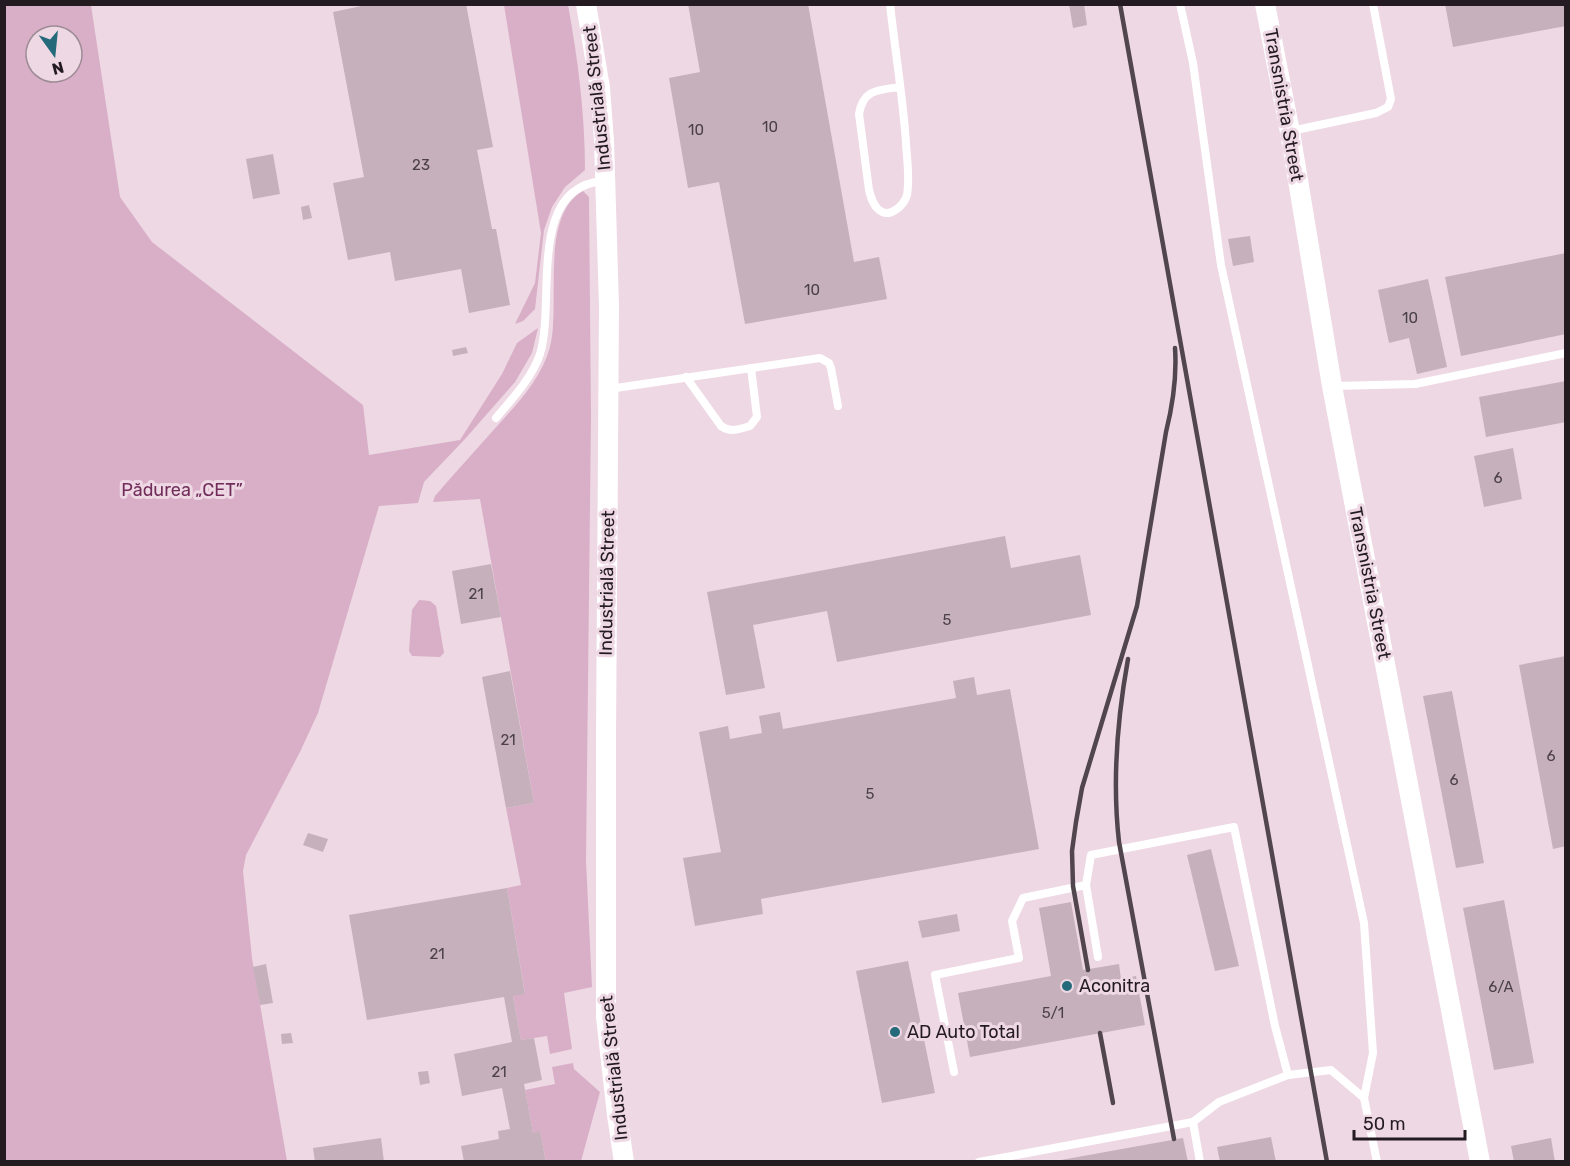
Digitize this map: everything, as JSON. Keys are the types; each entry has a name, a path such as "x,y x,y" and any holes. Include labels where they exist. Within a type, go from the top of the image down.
{"street":[{"name":"Industrială Street","path":"586,4 600,88 605,181 609,389 606,1017 615,1104 624,1161"},
{"name":"Transnistria Street","path":"1265,4 1290,132 1332,386 1480,1161"}],"lane":[{"path":"890,4 900,87 907,162 906,195 902,205 893,212 883,213 872,202 869,190 859,114 861,102 867,95 900,87"},
{"path":"1180,4 1193,63 1221,265 1364,923 1373,1053 1364,1098 1377,1161"},
{"path":"1290,132 1376,113 1388,107 1390,99 1373,4"},
{"path":"496,418 518,391 539,356 546,326 551,243 556,216 569,195 587,183 605,181"},
{"path":"1332,386 1415,384 1566,353"},
{"path":"609,389 820,358 825,360 831,368 838,406"},
{"path":"686,377 721,426 734,430 750,426 757,417 751,368"},
{"path":"1098,957 1086,885 1091,855 1234,827 1275,1026 1288,1075"},
{"path":"954,1072 934,975 1019,958 1012,921 1023,898 1086,885"},
{"path":"979,1161 1193,1122 1220,1102 1288,1075 1330,1070 1364,1098"},
{"path":"1193,1122 1200,1161"}],"green space":[{"name":"Pădurea „CET”","path":"5,5 91,5 120,197 152,242 363,405 369,455 460,440 502,374 517,343 538,328 532,353 515,382 424,482 418,503 379,506 318,713 246,855 243,871 252,958 287,1161 5,1162"},
{"path":"504,5 568,5 580,87 585,149 585,170 565,187 552,207 544,230 535,309 523,321 515,324 535,283 541,233"},
{"path":"583,191 589,197 591,417 586,861 592,987 564,993 572,1049 550,1054 547,1036 521,1040 513,996 525,993 507,888 521,885 506,808 534,803 480,499 433,502 435,496 525,394 546,359 553,329 556,240 561,220 569,203"},
{"path":"419,600 430,601 436,606 444,653 440,657 412,656 409,651 412,610"},
{"path":"573,1063 574,1069 600,1092 581,1161 546,1161 540,1132 533,1133 525,1090 555,1084 552,1067"}],"building":[{"path":"371,4 466,4 493,147 477,150 492,229 496,229 510,305 469,313 461,269 395,281 390,252 348,260 333,183 364,177 333,12"},
{"path":"688,4 808,4 854,262 879,257 887,299 745,324 719,182 688,188 669,78 700,72"},
{"path":"1069,4 1084,4 1087,25 1073,28"},
{"path":"1445,4 1566,4 1566,26 1453,47"},
{"path":"273,154 280,194 253,199 246,159"},
{"path":"309,205 312,218 303,220 301,207"},
{"path":"1250,236 1254,262 1233,266 1228,239"},
{"path":"1566,253 1566,334 1461,356 1445,277"},
{"path":"1428,279 1447,367 1417,374 1409,338 1389,343 1378,290"},
{"path":"466,347 468,353 453,356 452,350"},
{"path":"1566,381 1566,422 1486,437 1479,397"},
{"path":"1513,448 1522,499 1484,507 1474,456"},
{"path":"1005,536 1011,568 1080,555 1091,615 837,662 827,611 753,625 765,688 726,695 707,592"},
{"path":"491,564 501,617 461,624 452,571"},
{"path":"1566,656 1566,846 1553,849 1519,665"},
{"path":"510,671 534,803 506,808 482,677"},
{"path":"974,677 977,695 1010,689 1039,849 761,899 763,914 695,926 683,858 721,852 699,732 728,726 730,739 762,733 759,716 780,712 783,729 956,698 953,681"},
{"path":"1452,691 1484,863 1456,868 1423,696"},
{"path":"308,833 328,839 323,852 303,845"},
{"path":"1211,849 1239,966 1215,971 1187,855"},
{"path":"507,888 525,994 513,996 521,1040 534,1038 542,1080 524,1084 533,1133 540,1131 546,1162 464,1162 461,1146 499,1139 498,1131 510,1129 502,1088 462,1096 454,1054 512,1042 504,997 367,1020 349,915"},
{"path":"1504,900 1534,1063 1494,1070 1463,908"},
{"name":"Aconitra","path":"1071,902 1083,970 1119,964 1121,979 1136,976 1145,1025 970,1057 958,993 1051,976 1039,908"},
{"path":"957,914 960,931 922,938 918,921"},
{"name":"AD Auto Total","path":"908,961 935,1093 882,1103 856,971"},
{"path":"266,964 273,1003 260,1005 253,967"},
{"path":"291,1033 293,1043 282,1044 281,1034"},
{"path":"428,1071 430,1083 420,1085 418,1072"},
{"path":"1271,1137 1276,1162 1220,1162 1217,1147"},
{"path":"381,1138 384,1162 315,1162 313,1148"},
{"path":"1183,1138 1188,1162 1061,1162 1061,1160"},
{"path":"1551,1138 1555,1162 1514,1162 1511,1146"}],"railway":[{"path":"1120,4 1327,1162"},
{"path":"1088,970 1073,886 1072,851 1076,822 1082,788 1137,606 1172,401 1175,348"},
{"path":"1128,659 1117,750 1116,796 1119,842 1174,1139"},
{"path":"1100,1033 1113,1103"}],"place":[{"name":"Aconitra","path":"1067,986"},
{"name":"AD Auto Total","path":"895,1032"}]}
